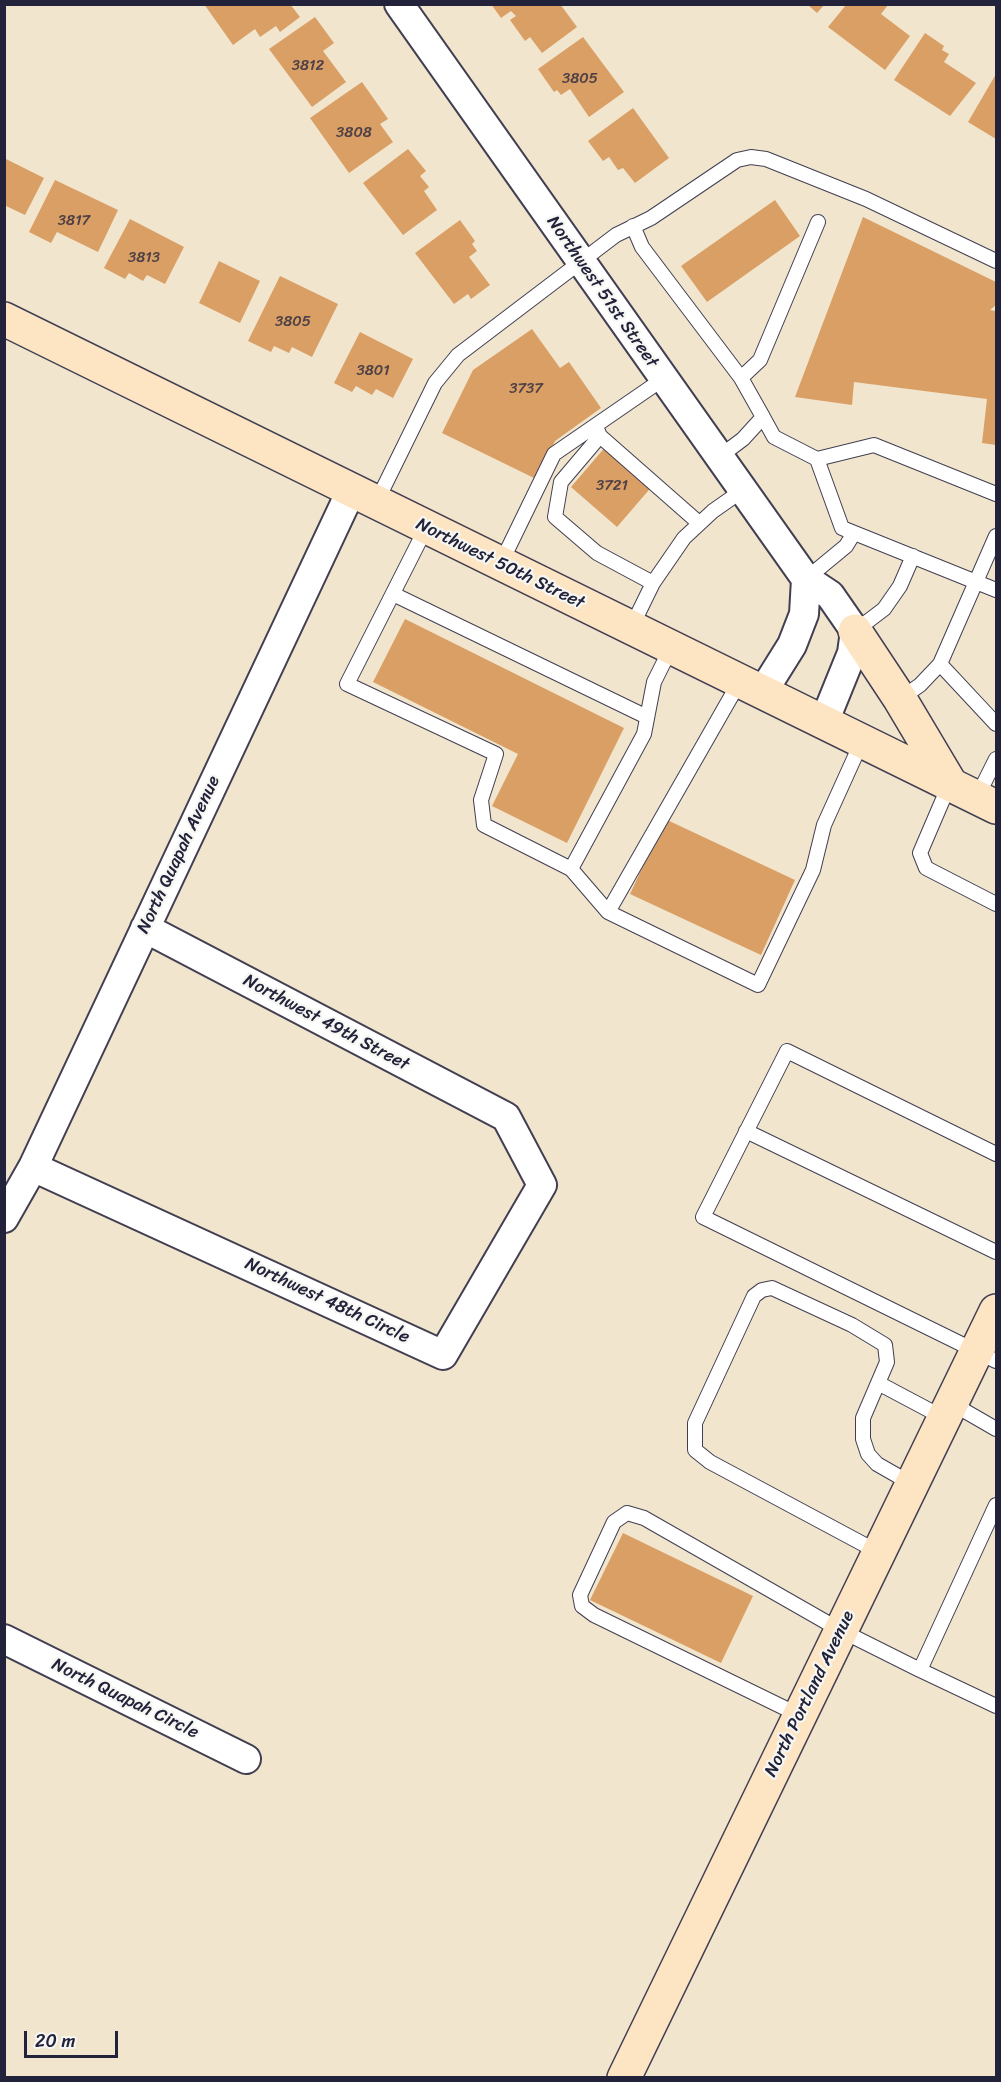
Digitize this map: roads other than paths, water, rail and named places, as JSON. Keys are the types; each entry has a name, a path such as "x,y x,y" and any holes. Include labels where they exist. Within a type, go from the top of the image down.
{"main road":[{"name":"Northwest 50th Street","path":"4,319 500,565 974,796"},
{"path":"855,631 900,699 974,796"},
{"name":"North Portland Avenue","path":"624,2078 947,1410 987,1356 996,1311"}],"street":[{"name":"Northwest 51st Street","path":"399,4 806,579 830,595 855,631"},
{"name":"North Quapah Avenue","path":"4,1218 33,1167 145,928 363,497"},
{"path":"751,687 783,664 804,614 806,579"},
{"path":"824,722 852,652 855,631"},
{"name":"Northwest 49th Street","path":"145,928 506,1117 542,1185"},
{"name":"Northwest 48th Circle","path":"33,1167 443,1354 542,1185"},
{"name":"North Quapah Circle","path":"4,1639 246,1759"}],"lane":[{"path":"363,497 446,367 580,260 633,226 651,218 737,160 751,157 765,159 866,199 996,261"},
{"path":"741,378 760,360 818,222"},
{"path":"633,226 655,266 741,378 774,437 817,459 874,445 996,494"},
{"path":"500,565 554,454 598,431 663,379"},
{"path":"719,457 743,439 763,417"},
{"path":"598,431 699,523"},
{"path":"598,431 561,482 555,517 597,554 653,583"},
{"path":"817,459 842,528 996,590"},
{"path":"631,628 653,583 668,559 699,523 743,490"},
{"path":"426,528 347,684 496,754 481,800 484,825 571,868 608,912 758,985 813,870 824,825 862,741"},
{"path":"806,579 834,558 846,546 854,533"},
{"path":"900,699 920,685 940,664 996,536"},
{"path":"855,631 884,609 900,586 913,556"},
{"path":"393,594 647,717"},
{"path":"571,868 644,734 654,682 671,648"},
{"path":"940,664 996,724"},
{"path":"608,912 751,687"},
{"path":"996,759 974,796 920,853 926,868 996,904"},
{"path":"987,1356 928,1330 703,1217 787,1051 996,1154"},
{"path":"747,1131 996,1252"},
{"path":"878,1552 710,1462 695,1450 695,1423 754,1296 762,1290 772,1288 878,1339 885,1345 887,1362 863,1418 862,1438 868,1454 877,1464 912,1484"},
{"path":"878,1383 996,1429"},
{"path":"920,1670 996,1505"},
{"path":"800,1715 594,1615 582,1606 580,1595 614,1522 627,1513 644,1518 840,1630 996,1707"}]}
